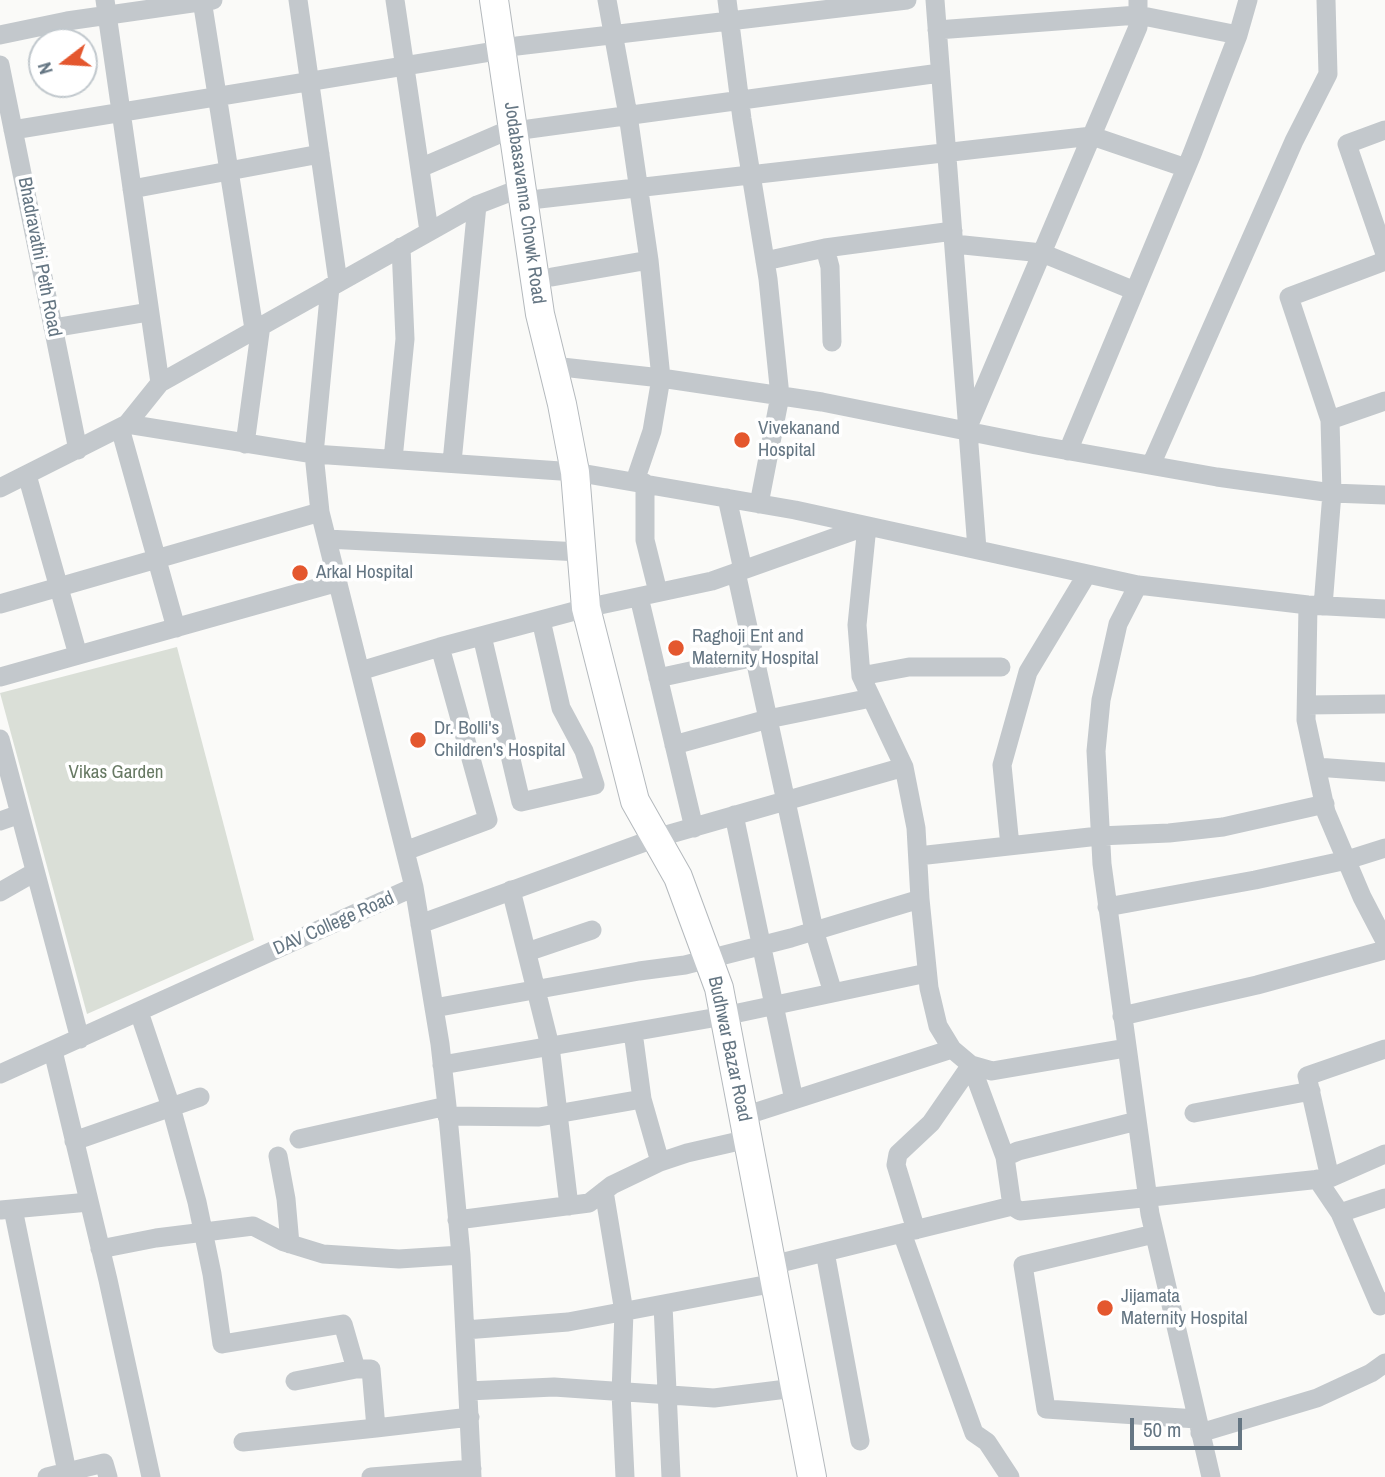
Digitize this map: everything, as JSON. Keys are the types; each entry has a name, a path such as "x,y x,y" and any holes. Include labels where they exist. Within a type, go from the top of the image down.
{"highway":[{"name":"Jodabasavanna Chowk Road","path":"495,0 509,48 521,129 530,193 540,314 575,472"},
{"name":"Jodabasavanna Chowk Road","path":"509,48 510,0"},
{"name":"Jodabasavanna Chowk Road","path":"530,193 552,277 561,333 562,404"},
{"name":"Budhwar Bazar Road","path":"575,472 586,608 635,801 678,877 719,988 812,1477"}],"street":[{"name":"DAV College Road","path":"0,1074 414,887 320,512 314,454 334,284 320,154 298,0"},
{"path":"395,0 429,231"},
{"path":"607,0 639,188 661,378 640,482 648,594 658,678 694,828"},
{"path":"727,0 765,261 780,396 759,504"},
{"path":"13,130 509,48 906,0"},
{"path":"934,0 977,549"},
{"path":"1068,451 1186,168 1238,35 1248,0"},
{"path":"1152,465 1294,141 1328,74 1326,0"},
{"path":"0,35 106,7 206,1 217,97 257,327 245,444"},
{"path":"106,7 160,383"},
{"path":"937,30 1138,8 1238,35"},
{"path":"968,429 1138,27 1138,8"},
{"name":"Bhadravathi Peth Road","path":"0,65 78,450"},
{"path":"420,168 521,129 940,72"},
{"path":"1385,130 1347,144 1385,254"},
{"path":"0,488 124,426 160,383 477,205 530,193 639,188 751,173 946,154 1091,136 1186,168"},
{"path":"132,189 320,154"},
{"path":"452,462 477,205"},
{"path":"765,261 825,248 953,238 1042,253 1135,291"},
{"path":"393,459 405,339 401,247"},
{"path":"825,248 830,267 832,342"},
{"path":"552,277 649,260"},
{"path":"1385,261 1289,297 1329,420 1332,493 1316,606 1306,720 1325,804 1362,897 1385,941"},
{"path":"53,328 149,312"},
{"path":"562,367 661,378 780,396 1217,477 1332,493 1385,495"},
{"path":"1329,420 1385,401"},
{"path":"124,426 314,454 575,472 759,504 1138,585 1316,606 1385,609"},
{"path":"124,426 176,628"},
{"path":"27,475 78,655"},
{"path":"727,498 768,719 814,930 833,993"},
{"path":"0,604 58,585 320,512"},
{"path":"360,671 586,608 712,581 867,526"},
{"path":"867,526 857,625 861,676 904,767 916,828 928,973 938,1026 952,1049 971,1065 992,1071 1126,1048"},
{"path":"327,539 580,552"},
{"path":"1010,846 1002,765 1028,672 1087,574"},
{"path":"0,677 338,582"},
{"path":"1138,585 1118,624 1101,700 1096,751 1100,836 1126,1048 1154,1234 1211,1477"},
{"path":"482,636 521,802 595,785 584,751 561,708 541,620"},
{"path":"405,851 488,820 440,647"},
{"path":"658,678 755,657"},
{"path":"861,676 909,667 1001,667"},
{"path":"674,745 768,719 871,698"},
{"path":"1307,705 1385,704"},
{"path":"0,739 79,1039"},
{"path":"420,924 656,838 904,767"},
{"path":"1317,767 1385,772"},
{"path":"918,856 1100,836 1223,827 1325,804"},
{"path":"0,821 20,814"},
{"path":"734,815 794,1100"},
{"path":"1107,907 1255,880 1347,860 1385,848"},
{"path":"0,892 36,873"},
{"path":"371,1477 472,1473 461,1255 447,1111 434,1007 414,887"},
{"path":"511,890 551,1046 569,1206"},
{"path":"434,1007 685,965 920,899"},
{"path":"527,952 592,930"},
{"path":"1122,1016 1257,985 1385,950"},
{"path":"442,1065 724,1016 928,973"},
{"path":"139,1012 171,1107 204,1232 222,1345 343,1324 356,1368"},
{"path":"633,1032 642,1099 660,1162"},
{"path":"457,1220 589,1203 604,1191 660,1162 746,1127 794,1100 952,1049"},
{"path":"1385,1049 1307,1076 1324,1179 1380,1306 1385,1302"},
{"path":"53,1051 151,1477"},
{"path":"971,1065 1005,1157 1012,1206"},
{"path":"971,1065 931,1123 898,1154 896,1165 909,1231 974,1433 987,1442 1010,1477"},
{"path":"1194,1113 1311,1091"},
{"path":"74,1141 200,1097"},
{"path":"299,1139 447,1111 540,1116 642,1099"},
{"path":"1005,1157 1018,1151 1137,1121"},
{"path":"465,1329 568,1322 663,1305 773,1274 825,1252 1012,1206 1020,1211 1324,1179 1385,1154"},
{"path":"278,1156 286,1199 290,1244"},
{"path":"604,1191 624,1312 621,1393 625,1477"},
{"path":"1340,1213 1385,1198"},
{"path":"67,1472 6,1210 89,1202"},
{"path":"100,1249 156,1238 253,1226 290,1244 323,1254 386,1258 461,1255"},
{"path":"1154,1234 1023,1265 1046,1409 1199,1426 1317,1398 1371,1373 1385,1363"},
{"path":"825,1252 860,1441"},
{"path":"663,1305 671,1477"},
{"path":"295,1381 356,1368 371,1369 376,1428"},
{"path":"468,1391 554,1387 714,1398 795,1388"},
{"path":"243,1443 470,1417"},
{"path":"47,1477 104,1463 108,1477"}],"green space":[{"name":"Vikas Garden","path":"177,647 254,940 87,1014 0,693"}],"place":[{"name":"Vivekanand Hospital","path":"742,440"},
{"name":"Arkal Hospital","path":"300,573"},
{"name":"Raghoji Ent and Maternity Hospital","path":"676,648"},
{"name":"Dr. Bolli's Children's Hospital","path":"418,740"},
{"name":"Jijamata Maternity Hospital","path":"1105,1308"}]}
